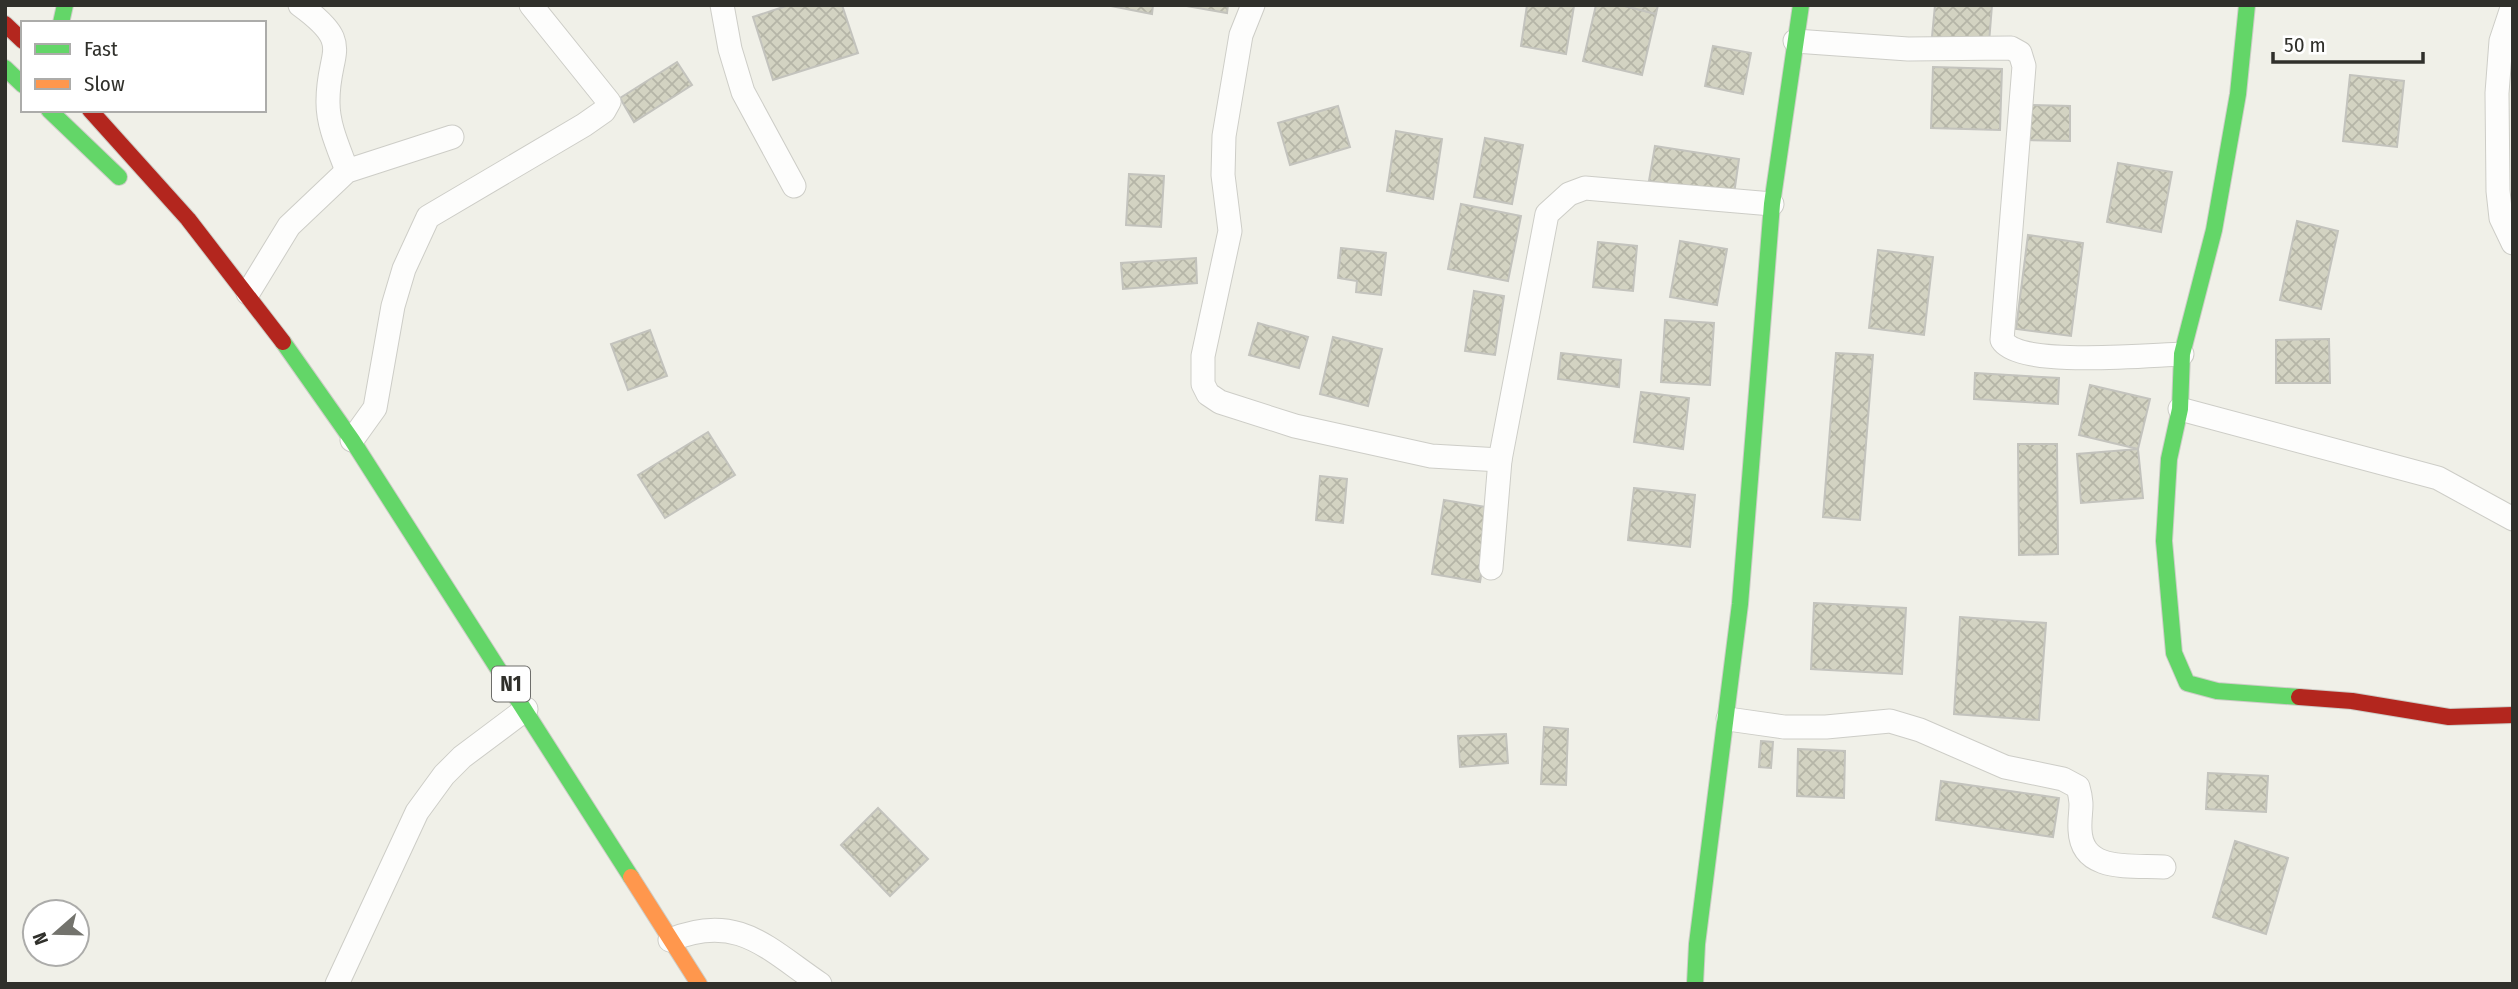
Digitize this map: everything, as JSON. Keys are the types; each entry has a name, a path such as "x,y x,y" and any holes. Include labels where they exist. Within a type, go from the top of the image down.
{"main road":[{"path":"1695,984 1697,944 1728,719 1772,204 1801,5"},
{"path":"2247,5 2238,94 2214,230 2182,354 2180,410 2169,458 2164,541 2174,653 2187,683 2217,691 2293,699 2352,701 2449,717 2513,715"},
{"path":"5,24 21,39"},
{"path":"5,68 21,83"},
{"path":"51,112 132,191"},
{"name":"N1","path":"92,112 188,219 248,293 352,440 699,984"},
{"name":"N1","path":"205,269 315,389"}],"street":[{"path":"300,5 328,29 334,44 336,55 328,104 346,171"},
{"path":"352,440 375,408 393,306 404,269 428,217 584,125 604,111 609,102 531,5"},
{"path":"722,5 730,48 743,92 794,186"},
{"path":"1253,5 1241,35 1224,136 1223,176 1230,231 1203,356 1203,384 1208,394 1220,402 1295,426 1431,456 1500,460"},
{"path":"2513,5 2501,41 2497,93 2498,191 2501,218 2513,243"},
{"path":"1796,41 1908,49 2011,48 2020,53 2024,66 2002,340 2008,349 2018,353 2048,357 2182,354"},
{"path":"248,293 289,226 346,171 452,137"},
{"path":"1490,568 1500,460 1547,214 1569,194 1585,188 1772,204"},
{"path":"2180,410 2438,478 2513,519"},
{"path":"337,984 417,812 444,775 462,757 526,709"},
{"path":"1728,719 1795,727 1890,721 1920,730 2005,767 2063,779 2078,787 2084,806 2079,823 2081,845 2090,857 2104,862 2164,867"},
{"path":"670,940 704,928 740,933 820,984"}],"building":[{"path":"789,5 842,5 858,53 773,80 753,17"},
{"path":"1106,5 1153,5 1152,14"},
{"path":"1181,5 1228,5 1227,13"},
{"path":"1527,5 1574,6 1566,54 1521,46"},
{"path":"1596,5 1621,5 1656,14 1642,75 1583,61"},
{"path":"1621,5 1658,5 1656,14"},
{"path":"1935,5 1992,5 1989,43 1932,37"},
{"path":"1713,46 1751,53 1743,94 1705,86"},
{"path":"677,62 692,85 634,122 620,98"},
{"path":"1933,67 2002,69 2000,130 1931,128"},
{"path":"2350,75 2404,81 2397,147 2343,141"},
{"path":"2027,105 2070,106 2070,141 2026,140"},
{"path":"1338,106 1350,147 1290,165 1278,123"},
{"path":"1396,131 1442,139 1433,199 1387,191"},
{"path":"1485,138 1523,145 1512,204 1474,197"},
{"path":"1655,146 1739,159 1734,194 1649,181"},
{"path":"2118,163 2172,172 2161,232 2107,222"},
{"path":"1129,174 1164,176 1161,227 1126,225"},
{"path":"1461,204 1521,216 1508,281 1448,269"},
{"path":"2297,221 2338,231 2321,309 2280,300"},
{"path":"2028,235 2083,243 2071,336 2016,329"},
{"path":"1680,241 1727,249 1717,305 1670,297"},
{"path":"1598,242 1637,246 1633,291 1593,287"},
{"path":"1341,248 1386,253 1381,295 1356,292 1357,281 1338,278"},
{"path":"1878,250 1933,257 1924,335 1869,328"},
{"path":"1196,258 1197,283 1123,289 1121,263"},
{"path":"1474,291 1504,296 1495,355 1465,351"},
{"path":"1665,320 1714,323 1710,385 1661,382"},
{"path":"1258,323 1308,337 1299,368 1249,355"},
{"path":"650,330 667,376 628,390 611,344"},
{"path":"1333,337 1382,349 1368,406 1320,394"},
{"path":"2329,339 2330,383 2276,383 2276,340"},
{"path":"1561,353 1621,360 1619,387 1558,379"},
{"path":"1836,353 1873,355 1860,520 1823,517"},
{"path":"1975,373 2059,378 2058,404 1974,399"},
{"path":"2090,385 2150,399 2138,449 2079,435"},
{"path":"1641,392 1689,398 1683,449 1634,442"},
{"path":"708,432 735,475 665,518 638,475"},
{"path":"2018,444 2057,444 2058,554 2019,555"},
{"path":"2138,449 2143,498 2081,503 2077,454"},
{"path":"1320,476 1347,479 1343,523 1316,520"},
{"path":"1634,488 1695,495 1690,547 1628,540"},
{"path":"1444,500 1492,508 1480,582 1432,574"},
{"path":"1814,603 1906,608 1902,674 1811,669"},
{"path":"1960,617 2046,623 2039,720 1954,714"},
{"path":"1544,727 1568,729 1566,785 1541,784"},
{"path":"1506,734 1508,763 1460,767 1458,736"},
{"path":"1761,741 1773,742 1771,768 1759,767"},
{"path":"1798,749 1845,751 1844,798 1797,796"},
{"path":"2208,773 2268,776 2266,812 2206,809"},
{"path":"1941,781 2059,798 2053,837 1936,820"},
{"path":"878,808 928,859 890,896 841,845"},
{"path":"2235,841 2288,858 2266,934 2213,917"}],"traffic: fast":[{"path":"61,21 65,5"},
{"path":"1695,984 1697,944 1740,604 1772,204 1801,5"},
{"path":"2247,5 2238,94 2214,230 2182,354 2180,409 2169,459 2164,541 2174,653 2187,683 2217,691 2299,697"},
{"path":"5,68 21,83"},
{"path":"51,112 119,177"},
{"path":"283,342 352,440 631,877"}],"traffic: slow":[{"path":"631,877 699,984"}],"traffic: jam":[{"path":"5,24 21,39"},
{"path":"92,112 188,219 283,342"},
{"path":"2299,697 2352,701 2449,717 2513,715"}]}
